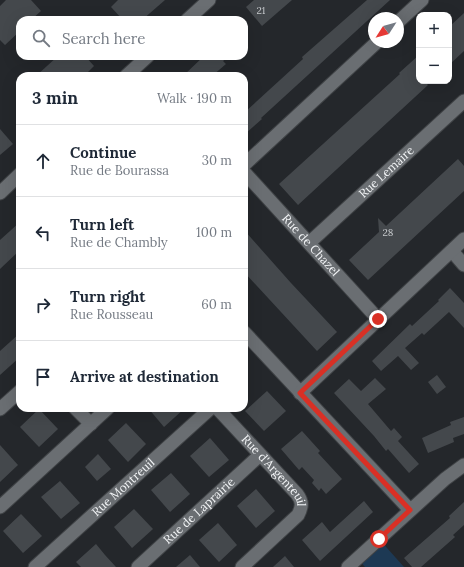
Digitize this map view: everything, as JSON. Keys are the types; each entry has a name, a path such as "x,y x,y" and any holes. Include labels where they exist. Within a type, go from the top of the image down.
{"street":[{"path":"191,16 209,0"},
{"path":"404,16 422,0"},
{"path":"248,161 371,48"},
{"path":"130,72 144,60"},
{"name":"Rue Lemaire","path":"309,243 464,101"},
{"name":"Rue de Chazel","path":"248,176 378,319"},
{"path":"0,193 16,178"},
{"path":"300,393 464,240"},
{"path":"452,251 464,265"},
{"path":"248,336 410,510"},
{"path":"0,409 16,395"},
{"path":"79,412 90,424"},
{"path":"0,507 104,412"},
{"name":"Rue Montreuil","path":"36,567 207,412"},
{"name":"Rue d'Argenteuil","path":"221,412 297,494 301,499 302,506 298,515 242,567"},
{"name":"Rue de Laprairie","path":"138,567 260,455"},
{"path":"348,567 445,479 464,465"}],"shaded area":[{"path":"379,539 404,567 365,567 357,558"}],"building":[{"path":"6,0 31,0 41,11 35,16 16,16 16,35 5,45 0,40 0,6"},
{"path":"118,0 165,0 147,16 119,16 111,7"},
{"path":"254,0 292,0 262,26 246,7"},
{"path":"367,0 390,0 377,12 368,12 368,20 248,131 248,109 303,59 302,57"},
{"path":"464,13 464,51 452,62 452,48 452,24"},
{"path":"416,58 416,84 428,85 298,205 279,184 400,74 399,73"},
{"path":"54,60 89,60 94,66 88,72 40,72"},
{"path":"200,60 224,60 223,61 226,64 217,72 187,72"},
{"path":"0,129 13,144 0,155"},
{"path":"458,159 464,166 464,191 368,280 349,260 379,232 378,218 386,226"},
{"path":"16,226 16,254 0,269 0,240"},
{"path":"248,235 337,332 317,351 248,276"},
{"path":"450,288 464,303 464,328 449,312 424,335 422,333 405,348 419,363 411,370 398,356 381,371 372,361 410,324 412,326 439,301 438,300"},
{"path":"16,337 16,361 0,375 0,351"},
{"path":"437,375 446,387 437,394 428,382"},
{"path":"375,378 386,389 368,404 391,431 394,428 402,437 398,441 419,464 409,473 388,449 386,451 334,393 349,379 361,391"},
{"path":"267,391 286,411 264,431 246,412 248,412 248,408"},
{"path":"36,412 42,412 58,429 39,447 20,427"},
{"path":"151,412 181,412 164,427"},
{"path":"464,417 464,434 453,438 454,442 428,453 422,438 451,425 450,422"},
{"path":"126,423 146,444 128,462 108,440"},
{"path":"302,431 320,451 318,453 342,479 326,494 321,488 319,491 312,483 314,480 302,467 299,470 281,449"},
{"path":"210,438 229,460 209,477 190,456"},
{"path":"0,445 18,465 0,482"},
{"path":"98,454 111,469 97,481 85,467"},
{"path":"171,473 190,494 170,512 151,490"},
{"path":"60,481 80,503 61,519 41,497"},
{"path":"256,489 275,511 256,528 237,506"},
{"path":"364,501 373,512 320,561 302,540 322,522 330,532"},
{"path":"464,502 464,525 453,535 455,537 421,567 412,567 404,558 450,518 449,516"},
{"path":"134,509 153,529 132,548 114,527"},
{"path":"21,514 42,536 23,553 3,531"},
{"path":"218,523 237,545 219,562 199,540"},
{"path":"96,544 116,567 81,567 76,562"},
{"path":"190,555 200,567 176,567"},
{"path":"285,556 294,567 273,567"}],"route":[{"path":"378,319 300,393 410,510 379,539"}]}
